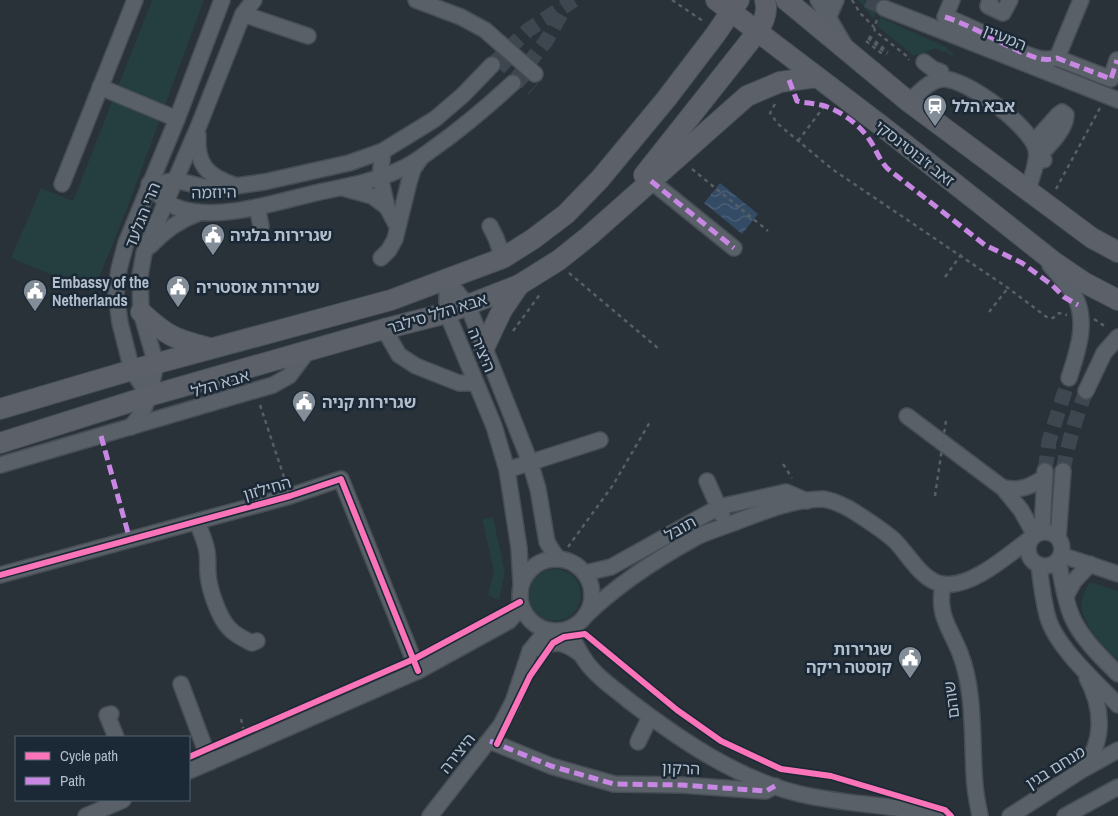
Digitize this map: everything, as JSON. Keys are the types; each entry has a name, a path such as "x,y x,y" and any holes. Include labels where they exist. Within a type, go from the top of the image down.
{"main road":[{"path":"623,206 644,175 758,31 764,17 765,0"},
{"path":"786,0 909,102 1092,238 1118,252"},
{"name":"זאב ז'בוטינסקי","path":"729,4 758,31 1054,262 1085,283 1118,300"},
{"name":"אבא הלל סילבר","path":"0,409 132,370 391,300 503,258 533,239 566,214 600,179 667,98 729,4"},
{"name":"אבא הלל סילבר","path":"0,443 149,396 447,313 519,285 559,260 747,96 780,82 797,78 816,77"},
{"path":"484,348 502,310 519,285"},
{"path":"142,312 161,330 178,340 211,348"}],"street":[{"path":"62,184 135,0"},
{"name":"הרי הגלעד","path":"149,396 132,370 120,323 116,293 119,269 126,243 177,119 222,0"},
{"name":"הרי הגלעד","path":"149,396 156,364 142,312 140,276 144,253 199,125 243,14 254,0"},
{"path":"416,0 461,17 485,30 535,74"},
{"path":"818,0 848,52"},
{"path":"828,18 836,0"},
{"name":"המעיין","path":"952,0 945,17 961,22 1035,57 1048,60 1057,58 1111,79 1117,60"},
{"path":"990,0 988,6 1003,13 1010,0"},
{"path":"1057,58 1081,0"},
{"name":"המעיין","path":"882,11 1114,99"},
{"path":"243,14 308,36"},
{"path":"917,63 934,69 938,76 954,82 994,103 1016,121 1039,152 1028,190"},
{"name":"היוזמה","path":"149,184 175,180 208,188 236,186 264,182 349,163 383,151 436,119 492,65"},
{"path":"909,102 938,76"},
{"name":"היוזמה","path":"149,184 166,202 181,209 199,213 227,212 380,178 400,170 420,158 479,114 513,83"},
{"path":"100,87 177,119"},
{"path":"199,125 198,154 201,162 217,178 236,186"},
{"path":"383,151 400,170 404,198"},
{"path":"383,151 380,178 387,207 397,226"},
{"path":"381,258 392,245 413,169 420,158"},
{"path":"651,181 734,248"},
{"path":"341,187 372,196 387,207"},
{"path":"257,206 261,226"},
{"path":"144,253 170,227 184,218 199,213"},
{"path":"490,226 503,258"},
{"path":"1031,244 1065,282 1078,305 1081,336 1069,378"},
{"name":"היצירה","path":"447,280 468,306 530,462 538,488 547,542 553,552 560,558"},
{"name":"היצירה","path":"447,280 447,313 494,426 507,470 520,548 521,583"},
{"path":"384,329 398,355 410,362 459,383 476,382"},
{"path":"1086,391 1104,353 1118,337"},
{"name":"אבא הלל","path":"0,465 273,385 289,376 307,352"},
{"path":"131,427 142,413 149,396"},
{"path":"907,416 1004,488 1036,535"},
{"path":"507,470 600,440"},
{"path":"1058,538 1063,471"},
{"path":"1004,488 1018,490 1034,484 1045,474 1036,535 1028,548 1028,553 1036,563 1048,619 1090,684 1100,713 1097,742 1089,762 1082,770"},
{"name":"החילזון","path":"0,575 290,496 341,479 418,671"},
{"path":"707,481 720,507 724,526"},
{"name":"תובל","path":"585,573 611,567 720,507 786,492 807,501"},
{"name":"תובל","path":"585,616 621,585 695,538 786,505 826,499 847,507 894,541 920,570 934,582 943,584"},
{"path":"197,522 206,546 209,584 221,616 229,628 243,639 252,643 257,641"},
{"path":"943,584 955,584 969,579 992,566 1036,535 1051,533 1058,538 1062,546 1060,557 1066,596 1072,618 1079,629 1117,672"},
{"path":"992,566 1016,562 1049,566 1060,557"},
{"path":"1060,557 1090,564 1118,574"},
{"path":"190,771 418,671 509,621 517,612 520,602 521,583 533,566 542,561 560,558 577,565 585,573 590,583 592,594 590,606 578,624 568,629 547,630 538,626 530,620 520,602"},
{"path":"1066,596 1077,576 1090,564"},
{"name":"שוהם","path":"943,584 940,598 942,613 960,654 968,681 975,788 980,816"},
{"path":"568,629 582,656"},
{"name":"היצירה","path":"430,816 501,725 513,702 530,651 547,630"},
{"path":"530,651 553,643 563,643 570,646 582,656 600,677 650,717 696,749 735,769 775,786"},
{"path":"1080,666 1118,705"},
{"path":"181,684 210,762"},
{"path":"111,714 107,715 116,736"},
{"path":"638,742 650,717"},
{"name":"הרקון","path":"490,741 551,766 614,784 682,785 766,791 775,786 813,796 912,810 938,816"},
{"name":"מנחם בגין","path":"1010,816 1082,770 1118,750"},
{"path":"1065,816 1118,787"},
{"path":"86,816 121,801"},
{"name":"הרקון","path":"875,805 902,816"}],"path":[{"path":"672,0 704,22"},
{"path":"852,0 860,14 874,27 875,31 917,63"},
{"path":"874,27 882,11"},
{"path":"868,38 887,54"},
{"path":"766,87 777,101 770,112 778,124 832,169 1008,288 1048,318 1053,318 1059,314 1071,316"},
{"path":"1048,205 1114,99"},
{"path":"798,141 828,102"},
{"path":"705,180 768,231"},
{"path":"945,277 963,252"},
{"path":"564,268 659,349"},
{"path":"508,338 545,287"},
{"path":"990,312 1008,288"},
{"path":"255,391 290,496"},
{"path":"936,496 946,421"},
{"path":"560,558 613,485 650,422"},
{"path":"241,720 245,732"},
{"path":"236,736 254,728"}],"green space":[{"path":"152,0 204,0 127,209 93,292 11,258 41,188 73,201"},
{"path":"858,0 880,0 874,19"},
{"path":"880,17 948,48 947,50 953,53 956,51 952,56 936,48 914,56 877,26"},
{"path":"493,517 505,572 499,600 488,595 494,571 482,519"},
{"path":"550,569 560,569 569,573 577,581 581,595 577,609 569,617 560,621 550,621 541,617 533,609 529,600 529,590 533,581 541,573"},
{"path":"1090,582 1118,591 1118,660 1098,640 1083,614 1083,596"}],"water":[{"path":"720,183 758,214 742,234 704,203"}],"tunnel":[{"path":"492,65 528,30 574,0"},
{"path":"867,0 884,8"},
{"path":"513,83 546,41 565,7"},
{"path":"498,58 533,89"},
{"path":"1045,471 1049,441 1069,378"},
{"path":"1063,471 1067,450 1086,391"}],"marked path":[{"path":"945,17 1034,57 1040,59 1057,58 1111,79 1117,60"},
{"path":"789,80 797,101 828,107 848,118 865,133 888,169 985,245 1022,263 1052,285 1064,297 1078,305"},
{"path":"651,181 734,248"},
{"path":"101,436 130,540"},
{"path":"490,741 551,766 614,784 682,785 766,791 775,786"}],"cycle path":[{"path":"0,575 290,496 341,479 418,671"},
{"path":"190,757 414,659 520,602"},
{"path":"497,744 530,676 553,643 564,637 585,634 677,710 721,741 781,769 831,776 945,810 951,816"}],"place":[{"name":"אבא הלל","path":"935,127"},
{"name":"שגרירות בלגיה","path":"213,256"},
{"name":"שגרירות אוסטריה","path":"178,308"},
{"name":"Embassy of the Netherlands","path":"35,312"},
{"name":"שגרירות קניה","path":"304,423"},
{"name":"שגרירות קוסטה ריקה","path":"910,679"}]}
